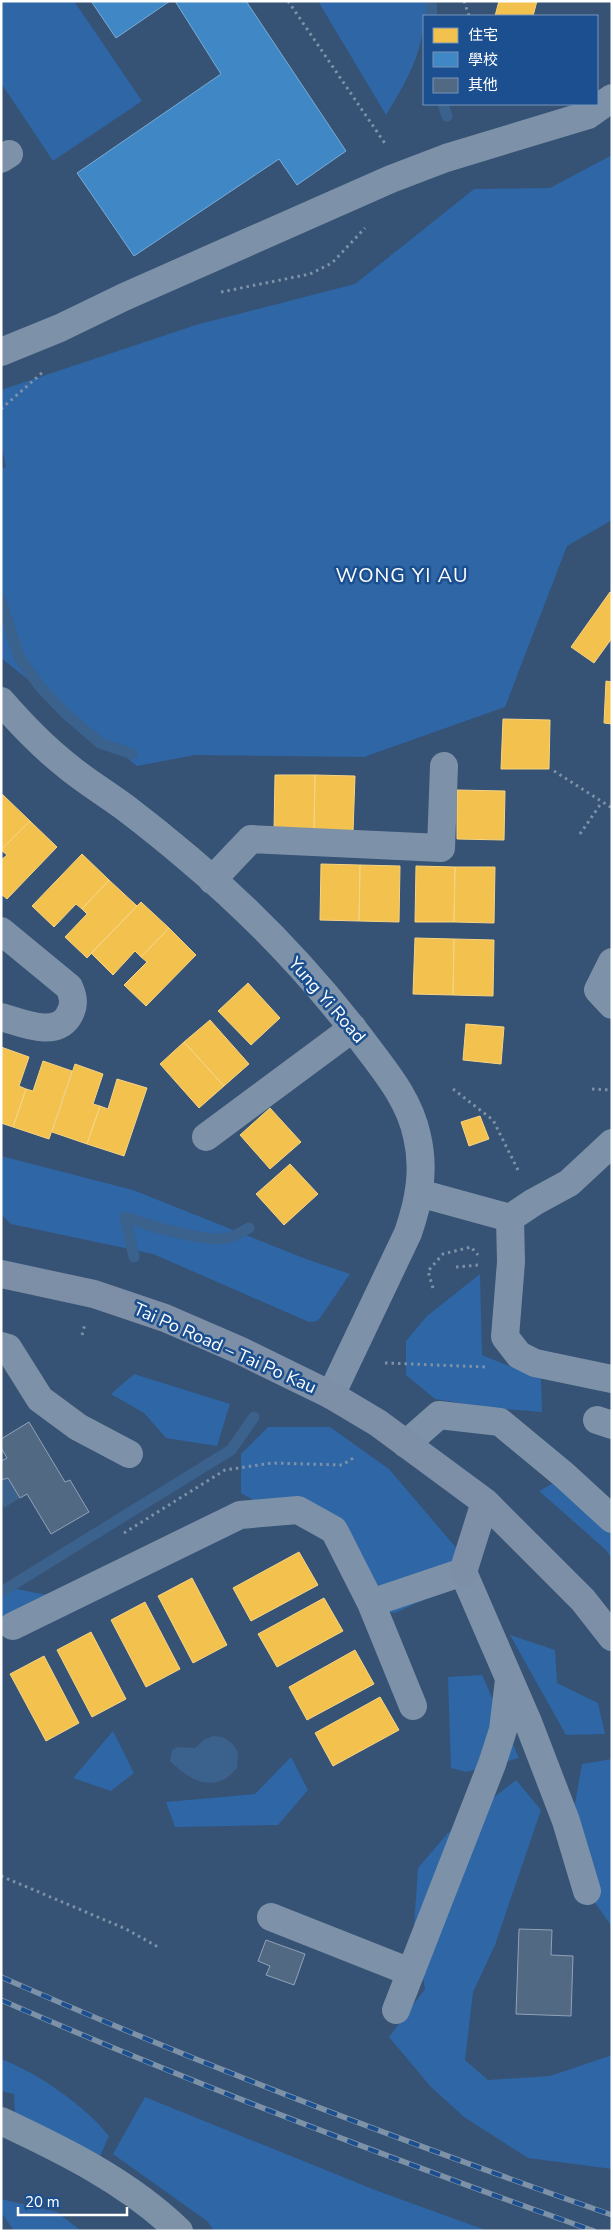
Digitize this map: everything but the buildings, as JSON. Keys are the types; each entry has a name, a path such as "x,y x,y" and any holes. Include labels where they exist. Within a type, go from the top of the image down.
{"highway":[{"path":"1,2121 101,2172 136,2194 179,2231"}],"main road":[{"name":"Tai Po Road – Tai Po Kau","path":"1,1274 94,1294 165,1318 239,1350 331,1395 378,1423 485,1502 583,1600 612,1637"},
{"path":"463,1572 485,1502"}],"street":[{"path":"1,352 60,328 124,297 391,179 446,158 588,115 612,98"},
{"name":"Yung Yi Road","path":"1,701 26,729 66,765 129,811 212,880 248,913 302,969 352,1028 400,1091 410,1113 417,1136 421,1161 419,1193 408,1233 331,1395"},
{"path":"212,880 251,839 441,848 444,766"},
{"path":"1,931 69,987 74,998 72,1010 67,1020 57,1026 46,1028 1,1017"},
{"path":"612,962 598,990 612,1005"},
{"path":"206,1137 352,1028"},
{"path":"419,1193 510,1218 534,1202 569,1183 612,1143"},
{"path":"510,1218 512,1262 506,1338 519,1355 535,1363 612,1379"},
{"path":"1,1346 8,1348 40,1399 78,1427 129,1454"},
{"path":"406,1444 439,1416 500,1422 564,1475 612,1519"},
{"path":"13,1626 240,1515 298,1510 334,1530 372,1603 413,1706"},
{"path":"372,1603 463,1572 528,1722 566,1821 587,1892"},
{"path":"396,2010 492,1764 503,1730 509,1680"},
{"path":"271,1917 410,1972"}],"path":[{"path":"464,1 469,15"},
{"path":"554,771 612,808"},
{"path":"580,834 602,802"},
{"path":"454,1089 493,1120 534,1202"},
{"path":"592,1090 612,1090"},
{"path":"433,1288 428,1271 443,1254 471,1247 490,1267 512,1262"},
{"path":"456,1268 482,1264"},
{"path":"385,1363 479,1366"},
{"path":"1,1876 126,1929 158,1947"}],"shaded area":[{"path":"1,1 74,1 142,101 53,161 1,83"},
{"path":"318,1 433,1 428,15 423,15 421,43 412,68 386,115"},
{"path":"612,155 612,520 567,546 505,707 364,757 195,755 137,766 1,658 1,469 6,467 1,442 1,390 199,324 355,284 474,189 550,188"},
{"path":"1,1156 133,1190 306,1259 350,1274 320,1318 317,1321 309,1322 153,1254 11,1224 1,1214"},
{"path":"480,1274 482,1355 541,1379 542,1412 491,1408 435,1399 406,1375 406,1341 427,1316"},
{"path":"134,1374 230,1404 217,1446 166,1438 144,1413 111,1394"},
{"path":"268,1427 330,1427 389,1469 458,1550 434,1595 395,1613 379,1610 357,1559 241,1493 241,1454"},
{"path":"574,1472 612,1531 612,1559 606,1550 539,1491"},
{"path":"8,1478 20,1498 4,1508 1,1501 1,1480"},
{"path":"1,1586 47,1595 1,1633"},
{"path":"510,1635 555,1650 557,1683 598,1703 605,1734 566,1735"},
{"path":"482,1675 519,1758 466,1772 451,1768 448,1677"},
{"path":"113,1731 134,1773 111,1791 73,1778"},
{"path":"213,1736 228,1740 238,1752 237,1768 229,1776 220,1781 203,1782 186,1774 170,1761 172,1750 178,1747 195,1748 205,1739"},
{"path":"291,1757 308,1790 278,1825 175,1827 166,1802 255,1794"},
{"path":"612,1759 612,1927 565,1860 582,1764"},
{"path":"516,1780 541,1810 495,1945 473,1992 465,2060 488,2080 550,2076 612,2055 612,2169 528,2158 464,2117 431,2087 389,2037 425,1989 414,1926 418,1868 447,1834"},
{"path":"1,2059 45,2081 60,2091 99,2124 109,2136 90,2178 15,2118 14,2094 1,2091"},
{"path":"145,2097 375,2190 488,2231 214,2231 207,2221 113,2154"},
{"path":"1,2199 57,2212 81,2231 14,2231 1,2212"}],"waterway":[{"path":"431,1 432,15"},
{"path":"443,105 447,116"},
{"path":"1,601 19,657 40,687 65,713 100,743 132,754"},
{"path":"134,1257 125,1217 161,1228 206,1238 228,1238 249,1228"},
{"path":"1,1592 231,1450 254,1417"}],"railway":[{"path":"1,1977 76,2010 304,2102 612,2215"},
{"path":"1,2000 147,2062 295,2121 594,2231"}],"district":[{"name":"WONG YI AU","path":"402,575"}]}
